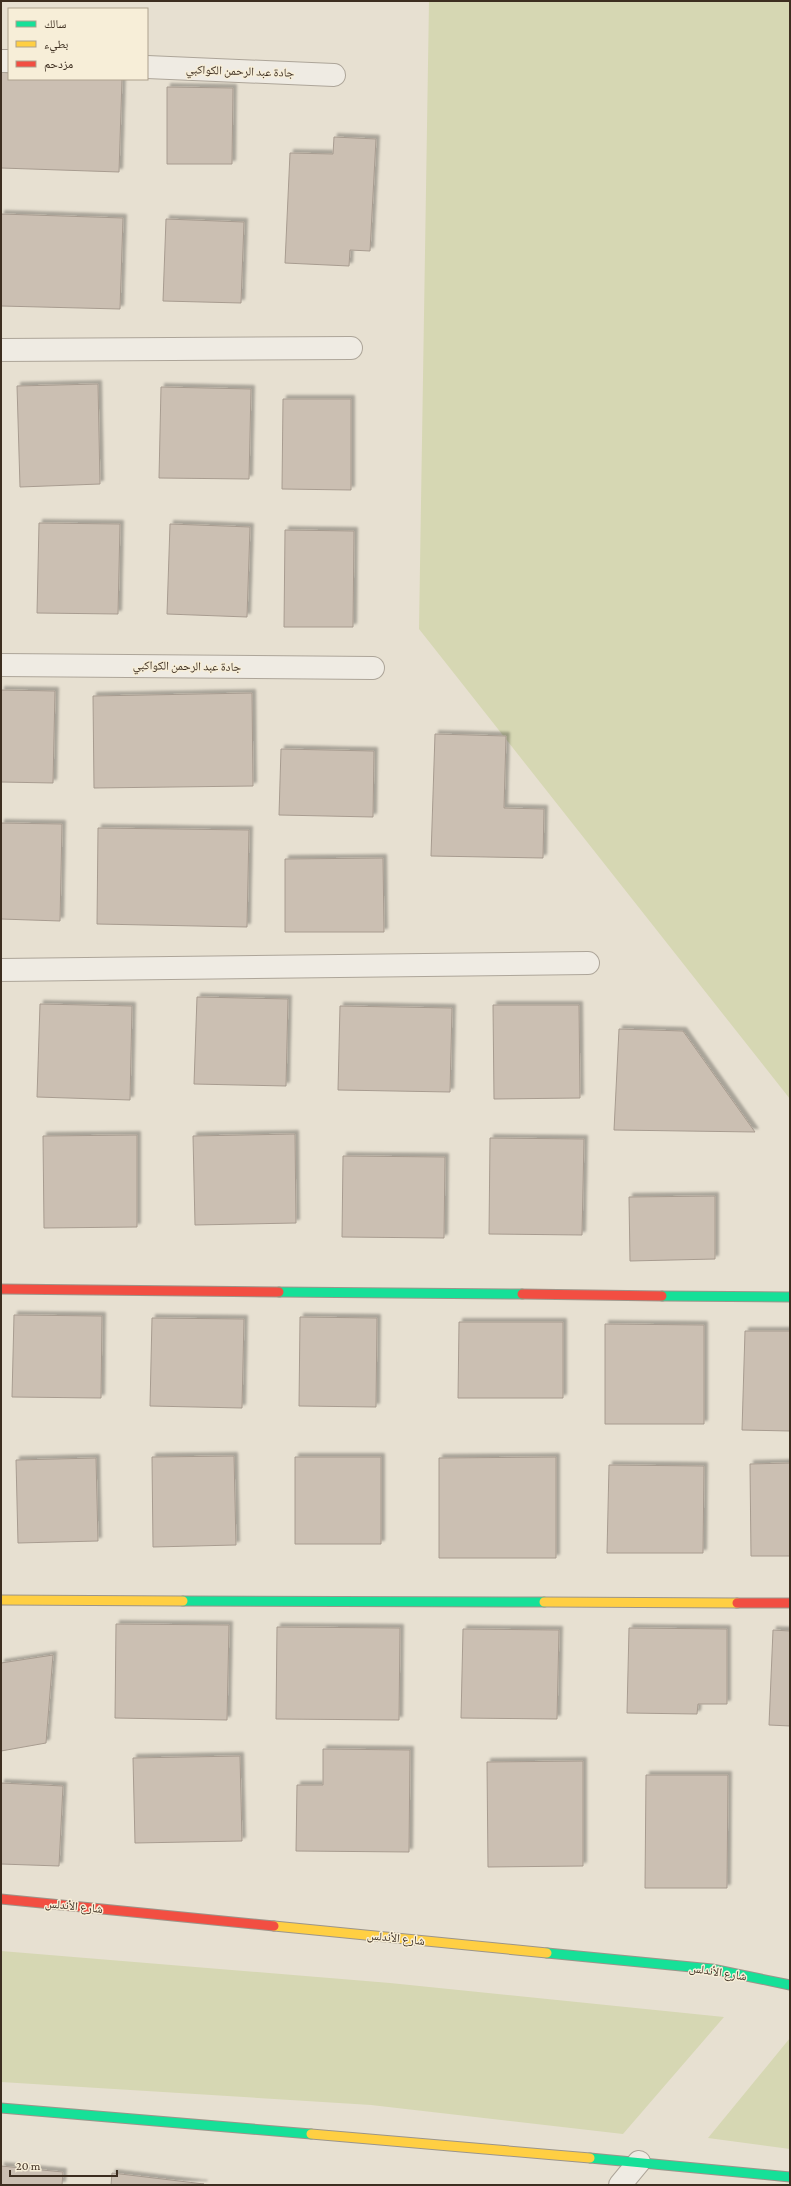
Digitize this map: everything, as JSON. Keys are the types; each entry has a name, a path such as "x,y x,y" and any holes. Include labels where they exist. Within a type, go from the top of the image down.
{"street":[{"name":"جادة عبد الرحمن الكواكبي","path":"148,67 334,75"},
{"path":"1,350 351,348"},
{"name":"جادة عبد الرحمن الكواكبي","path":"1,665 373,668"},
{"path":"1,970 588,963"},
{"path":"1,1289 790,1297"},
{"path":"1,1600 790,1603"},
{"name":"شارع الأندلس","path":"1,1899 712,1969 790,1985"},
{"path":"1,2108 790,2176"},
{"path":"620,2185 639,2162"}],"green space":[{"path":"429,1 790,1 790,1099 419,629"},
{"path":"1,1951 390,1983 724,2017 623,2134 371,2105 1,2082"},
{"path":"790,2038 790,2149 708,2138"}],"building":[{"path":"1,72 8,73 8,80 122,80 119,172 1,168"},
{"path":"167,87 233,88 232,164 167,164"},
{"path":"334,137 376,139 370,251 350,250 349,266 285,263 290,153 333,154"},
{"path":"1,214 123,218 120,309 1,306"},
{"path":"166,219 244,222 241,303 163,301"},
{"path":"98,384 100,484 20,487 17,386"},
{"path":"161,387 251,389 249,479 159,478"},
{"path":"283,399 351,399 351,490 282,489"},
{"path":"39,523 120,524 118,614 37,613"},
{"path":"170,524 250,527 247,617 167,614"},
{"path":"285,530 354,531 353,627 284,627"},
{"path":"1,690 55,691 53,783 1,782"},
{"path":"252,693 253,786 94,788 93,696"},
{"path":"435,734 506,736 504,808 544,809 543,858 431,856"},
{"path":"281,749 374,751 373,817 279,815"},
{"path":"1,823 62,824 60,921 1,919"},
{"path":"98,828 249,830 247,927 97,924"},
{"path":"383,858 384,932 285,932 285,859"},
{"path":"197,997 288,999 286,1086 194,1084"},
{"path":"40,1004 132,1006 130,1100 37,1097"},
{"path":"493,1005 579,1005 580,1098 494,1099"},
{"path":"340,1006 452,1008 450,1092 338,1090"},
{"path":"619,1029 683,1031 755,1132 614,1130"},
{"path":"295,1134 296,1223 195,1225 193,1136"},
{"path":"137,1135 137,1227 44,1228 43,1136"},
{"path":"490,1138 584,1139 582,1235 489,1234"},
{"path":"343,1156 445,1157 444,1238 342,1237"},
{"path":"715,1196 715,1259 630,1261 629,1197"},
{"path":"14,1315 102,1316 101,1398 12,1397"},
{"path":"300,1317 377,1318 376,1407 299,1406"},
{"path":"152,1318 244,1319 242,1408 150,1406"},
{"path":"459,1322 563,1322 563,1398 458,1398"},
{"path":"605,1324 704,1325 704,1424 605,1424"},
{"path":"745,1331 790,1331 790,1431 742,1430"},
{"path":"234,1456 236,1545 153,1547 152,1457"},
{"path":"295,1457 381,1457 381,1544 295,1544"},
{"path":"556,1457 556,1558 439,1558 439,1458"},
{"path":"96,1458 98,1541 18,1543 16,1460"},
{"path":"790,1463 790,1556 751,1556 750,1464"},
{"path":"609,1465 704,1466 703,1553 607,1553"},
{"path":"116,1624 229,1625 227,1720 115,1718"},
{"path":"277,1627 400,1628 399,1720 276,1719"},
{"path":"629,1628 727,1629 727,1704 698,1704 697,1714 627,1713"},
{"path":"463,1629 559,1630 557,1719 461,1718"},
{"path":"773,1630 790,1631 790,1726 769,1725"},
{"path":"53,1655 46,1743 1,1751 1,1663"},
{"path":"323,1749 410,1750 409,1852 296,1851 297,1785 323,1785"},
{"path":"240,1756 242,1841 135,1843 133,1758"},
{"path":"583,1761 583,1866 488,1867 487,1762"},
{"path":"646,1775 728,1775 727,1888 645,1888"},
{"path":"1,1783 63,1786 59,1866 1,1864"},
{"path":"1,2166 63,2172 62,2185 1,2185"},
{"path":"112,2173 204,2184 111,2185"}],"traffic: fast":[{"path":"279,1292 522,1294"},
{"path":"662,1296 790,1297"},
{"path":"183,1601 544,1602"},
{"path":"547,1953 712,1969 790,1985"},
{"path":"1,2108 311,2134"},
{"path":"590,2158 790,2177"}],"traffic: slow":[{"path":"1,1600 183,1601"},
{"path":"544,1602 737,1603"},
{"path":"274,1926 547,1953"},
{"path":"311,2134 590,2158"}],"traffic: jam":[{"path":"1,1289 279,1292"},
{"path":"522,1294 662,1296"},
{"path":"737,1603 790,1603"},
{"path":"1,1899 274,1926"}]}
